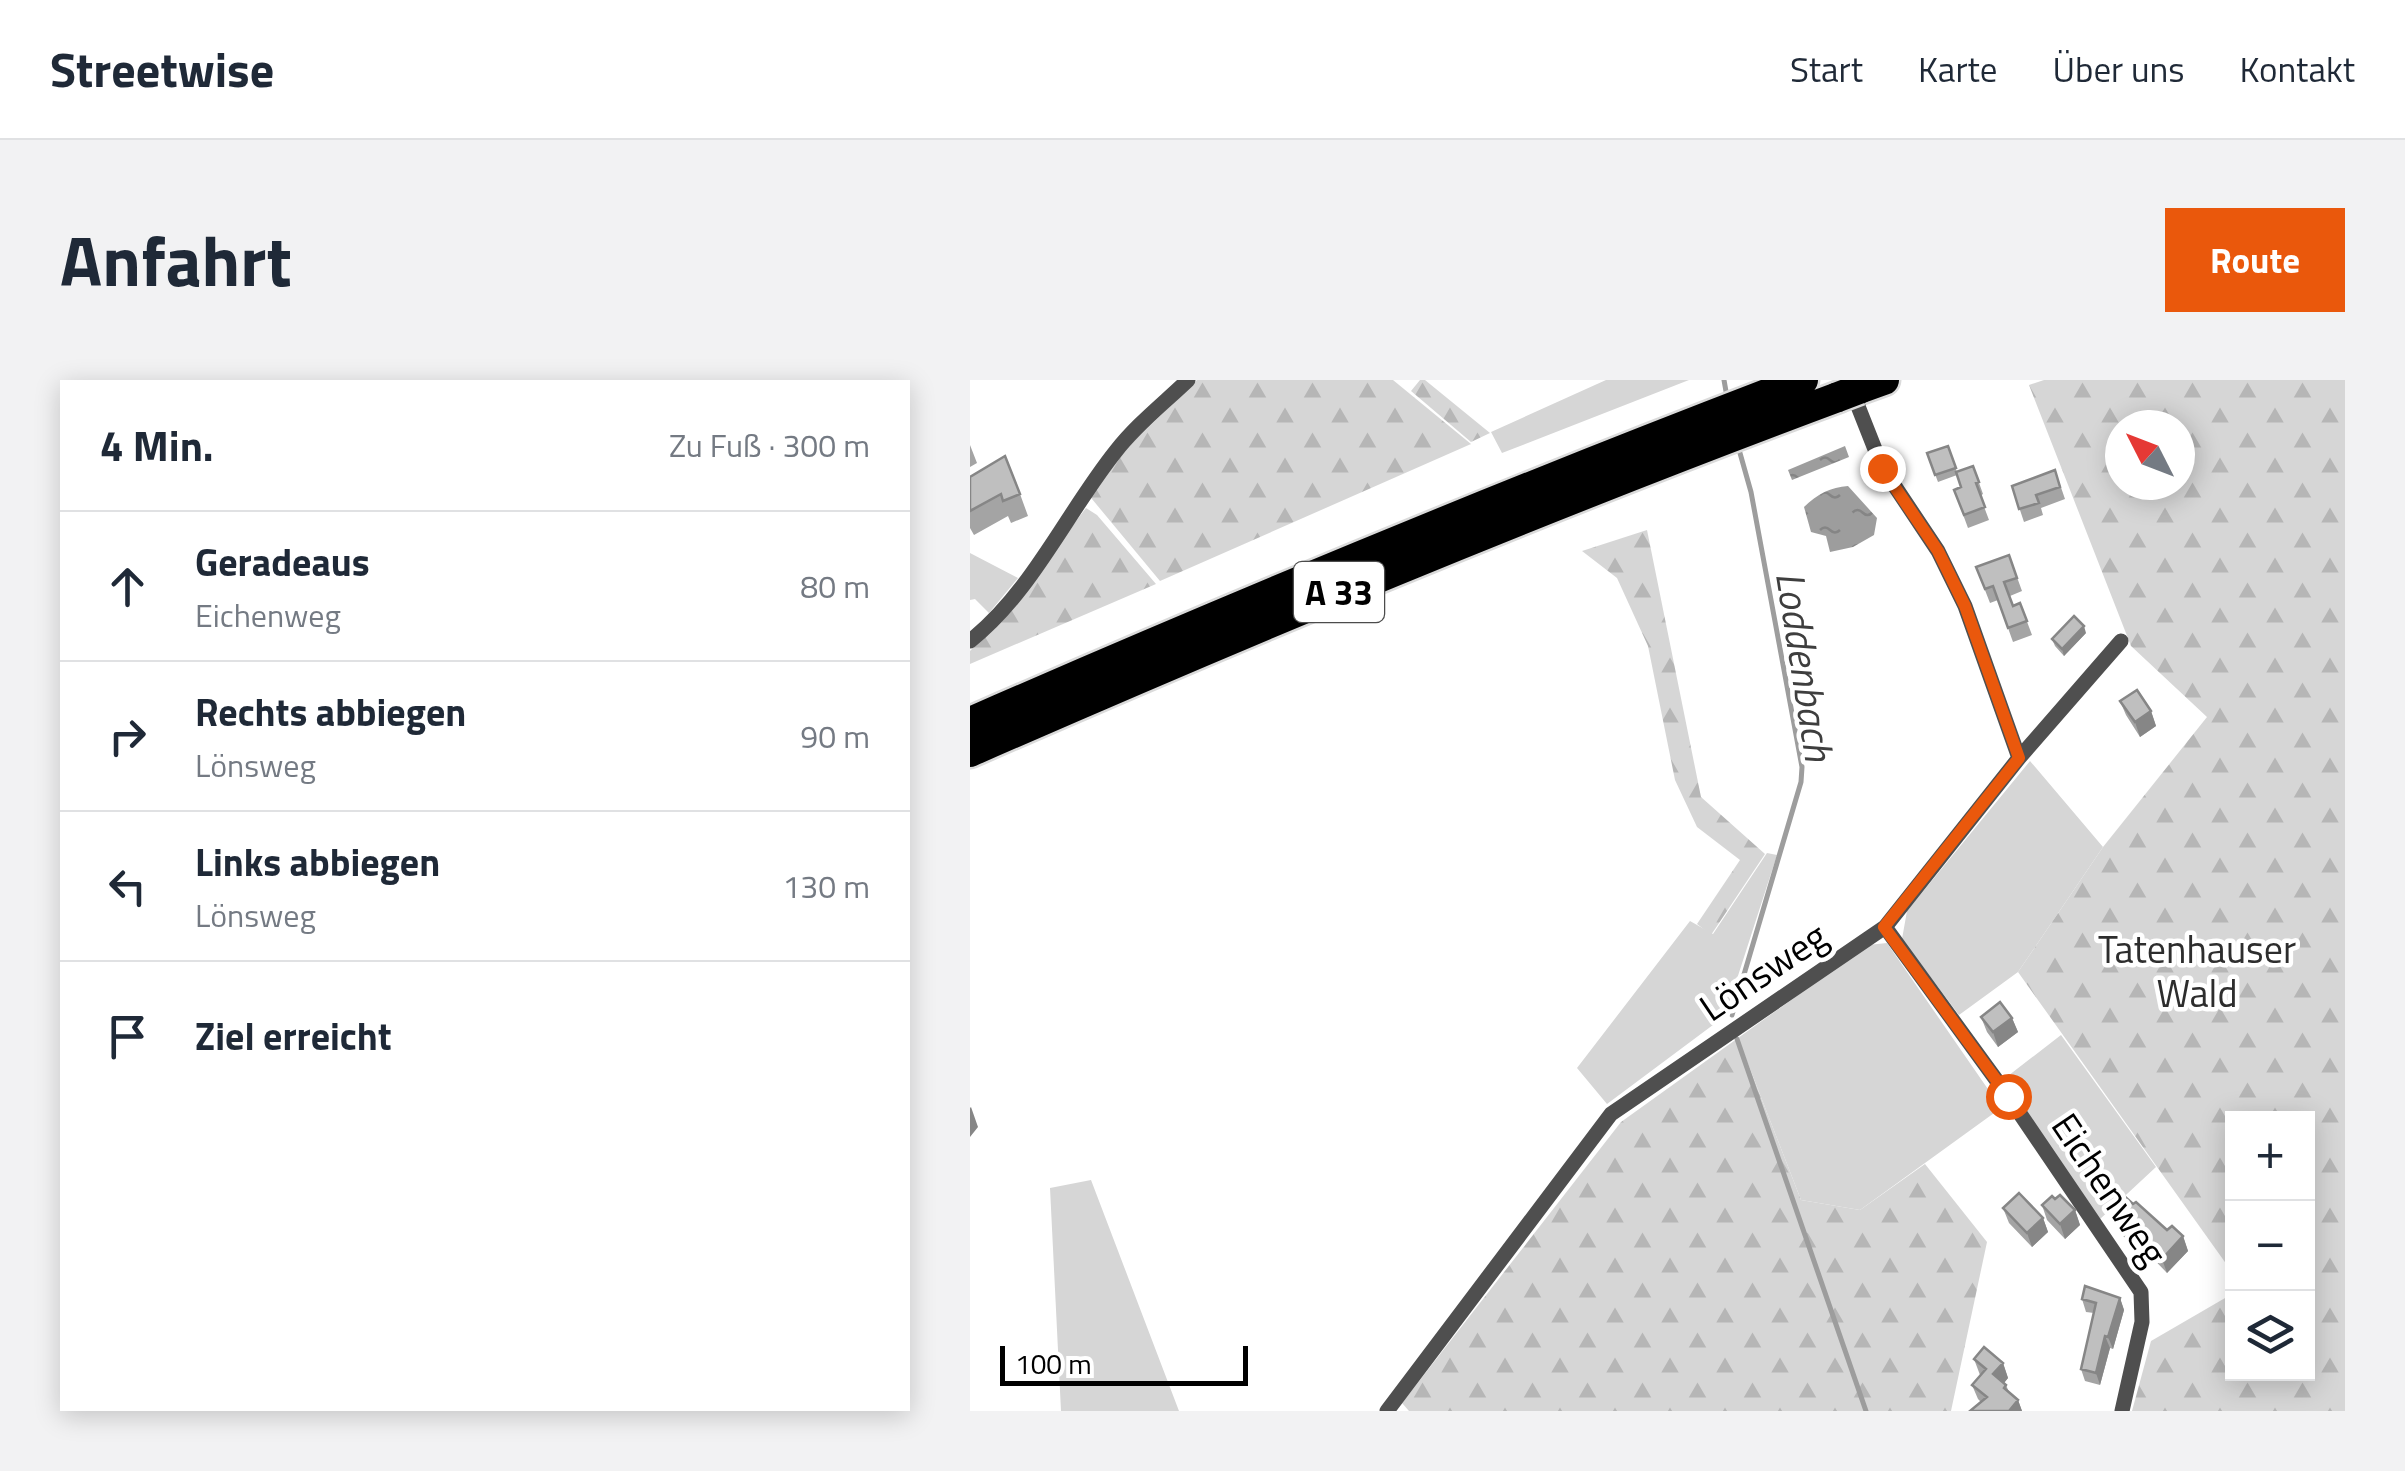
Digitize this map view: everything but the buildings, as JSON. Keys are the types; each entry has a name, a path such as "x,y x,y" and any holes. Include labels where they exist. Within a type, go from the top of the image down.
{"highway":[{"name":"A 33","path":"1751,414 1803,380"},
{"name":"A 33","path":"970,722 1276,588 1751,414 1858,386"},
{"name":"A 33","path":"970,752 1710,430"}],"street":[{"path":"970,641 1031,572 1118,448 1188,380"},
{"path":"1858,386 1882,468 1938,551 1965,606 2019,758"},
{"name":"Lönsweg","path":"1387,1411 1611,1114 1884,927 2019,758 2122,641"},
{"name":"Eichenweg","path":"1884,927 2008,1096 2141,1292 2142,1322 2122,1411"}],"green space":[{"path":"1197,380 1393,380 1471,444 1160,581 1087,493"},
{"path":"1420,380 1425,380 1490,433 1471,442 1411,391"},
{"path":"1606,380 1689,380 1502,453 1491,432"},
{"name":"Tatenhauser Wald","path":"2044,380 2345,380 2345,1411 2132,1411 2151,1341 2225,1298 2225,1381 2315,1381 2315,1111 2225,1111 2225,1262 2018,972 2103,847 2207,717 2131,646 2029,385"},
{"path":"1086,508 1097,515 1156,584 970,664 970,651 996,625"},
{"path":"1647,530 1701,797 1765,854 1711,935 1697,924 1740,860 1697,827 1675,780 1648,646 1617,578 1582,551"},
{"path":"970,553 1018,578 989,613 975,599 970,600"},
{"path":"2030,761 2103,847 2018,972 1959,1015 1902,939 1907,911"},
{"path":"1767,853 1777,855 1725,1016 1607,1104 1577,1068 1690,921 1713,934"},
{"path":"1887,943 2001,1108 1860,1210 1801,1200 1738,1038 1868,945"},
{"path":"2061,1035 2156,1167 2099,1220 2004,1079"},
{"path":"1738,1038 1801,1200 1860,1210 1925,1164 1987,1242 1951,1411 1409,1411 1402,1403 1621,1122"},
{"path":"1091,1180 1179,1411 1061,1411 1050,1188"}],"water":[{"path":"1845,446 1849,457 1792,480 1788,470"},
{"path":"1848,486 1877,518 1874,535 1853,547 1830,552 1826,536 1811,532 1804,507 1824,492"}],"waterway":[{"name":"Loddenbach","path":"1724,380 1727,397"},
{"name":"Loddenbach","path":"1732,1015 1801,782 1802,767 1751,492 1738,446"},
{"name":"Loddenbach","path":"1737,1039 1866,1411"}],"route":[{"path":"1882,468 1938,551 1965,606 2019,758 1884,927 2008,1096"}]}
